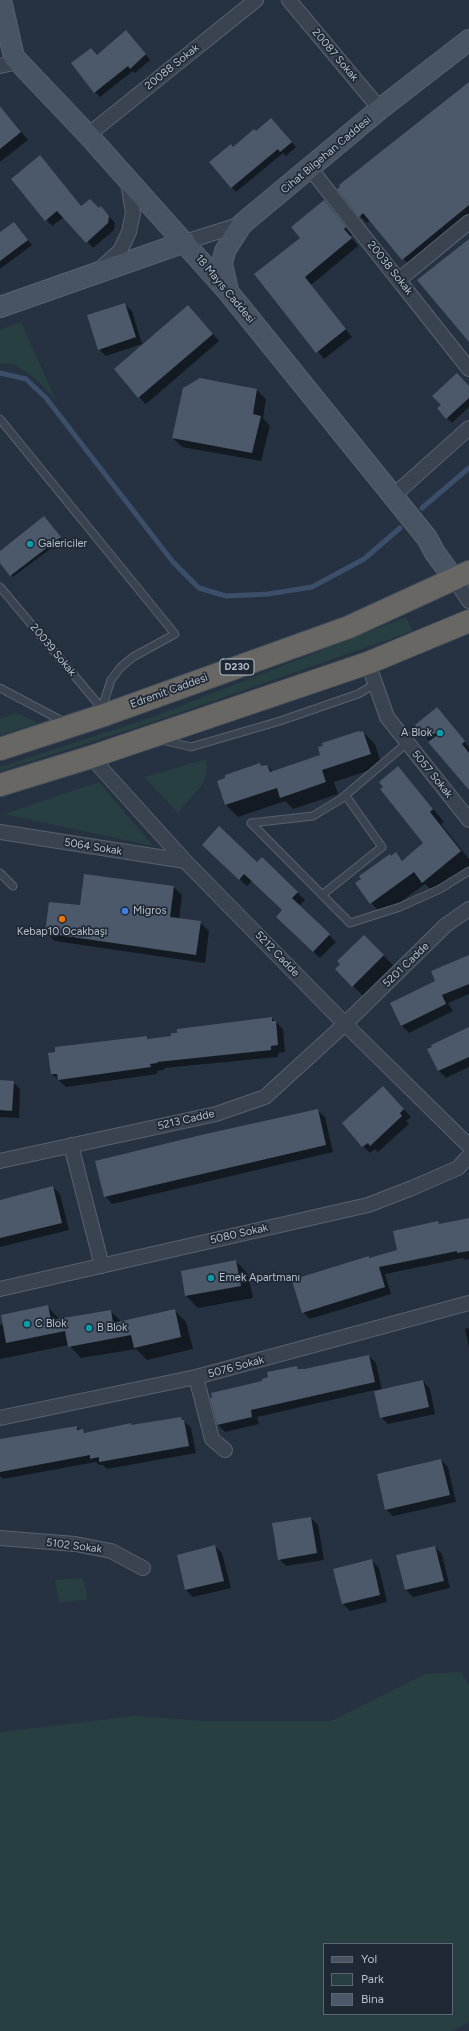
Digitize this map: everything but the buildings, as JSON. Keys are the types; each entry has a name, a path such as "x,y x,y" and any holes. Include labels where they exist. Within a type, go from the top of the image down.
{"highway":[{"name":"Edremit Caddesi","path":"0,749 72,725 104,711 349,627 462,576"},
{"path":"0,785 91,757 368,663 469,621"}],"main road":[{"name":"18 Mayıs Caddesi","path":"4,2 14,57 9,64 88,135 185,242 229,293 394,496 427,538 435,554 462,576"},
{"name":"Cihat Bilgehan Caddesi","path":"229,293 222,264 225,251 242,224 380,109 469,40"},
{"path":"2,304 185,242"}],"street":[{"name":"20088 Sokak","path":"88,135 256,0"},
{"name":"20087 Sokak","path":"289,0 380,109"},
{"name":"20038 Sokak","path":"309,167 469,369"},
{"path":"93,274 120,251 129,232 133,213 126,178"},
{"path":"400,280 469,222"},
{"path":"185,242 242,224"},
{"path":"394,496 469,428"},
{"path":"462,576 469,601"},
{"name":"5057 Sokak","path":"368,663 387,717 469,820"},
{"name":"5212 Cadde","path":"91,757 185,861 345,1024 469,1146"},
{"name":"5064 Sokak","path":"0,832 185,861"},
{"name":"5201 Cadde","path":"345,1024 446,925 469,910"},
{"name":"5213 Cadde","path":"0,1160 216,1114 265,1097 345,1024"},
{"path":"71,1145 102,1266"},
{"name":"5080 Sokak","path":"0,1289 368,1205 458,1168 469,1156"},
{"name":"5076 Sokak","path":"0,1418 196,1377 469,1303"},
{"path":"196,1377 212,1439 226,1450"},
{"name":"5102 Sokak","path":"0,1538 75,1544 111,1551 143,1568"}],"lane":[{"path":"0,419 175,634 133,657 121,667 111,680 104,711"},
{"name":"20039 Sokak","path":"2,591 104,711"},
{"path":"150,737 192,747 280,721 358,694 375,684"},
{"path":"0,688 72,725"},
{"path":"407,743 346,796 312,816 251,823 350,923 400,907 440,889 469,871"},
{"path":"322,894 382,847 346,796"},
{"path":"0,873 13,886"}],"green space":[{"path":"21,322 56,400 35,378 14,364 0,363 0,330"},
{"path":"406,617 413,631 150,723 0,771 0,767 150,718"},
{"path":"17,713 38,723 0,735 0,719"},
{"path":"207,759 206,776 201,786 178,813 144,777"},
{"path":"99,782 153,846 4,814"},
{"path":"83,1578 88,1599 59,1603 55,1580"},
{"path":"461,1672 469,1685 469,2022 452,2031 0,2031 0,1732 134,1716 205,1721 331,1721 425,1674"}],"waterway":[{"path":"0,373 26,379 46,398 173,562 199,588 226,596 268,594 312,587 364,559 400,528"},
{"path":"422,508 469,468"}],"place":[{"name":"Galericiler","path":"30,544"},
{"name":"A Blok","path":"440,733"},
{"name":"Migros","path":"125,911"},
{"name":"Kebap10 Ocakbaşı","path":"62,919"},
{"name":"Emek Apartmanı","path":"211,1278"},
{"name":"C Blok","path":"27,1324"},
{"name":"B Blok","path":"89,1328"}]}
